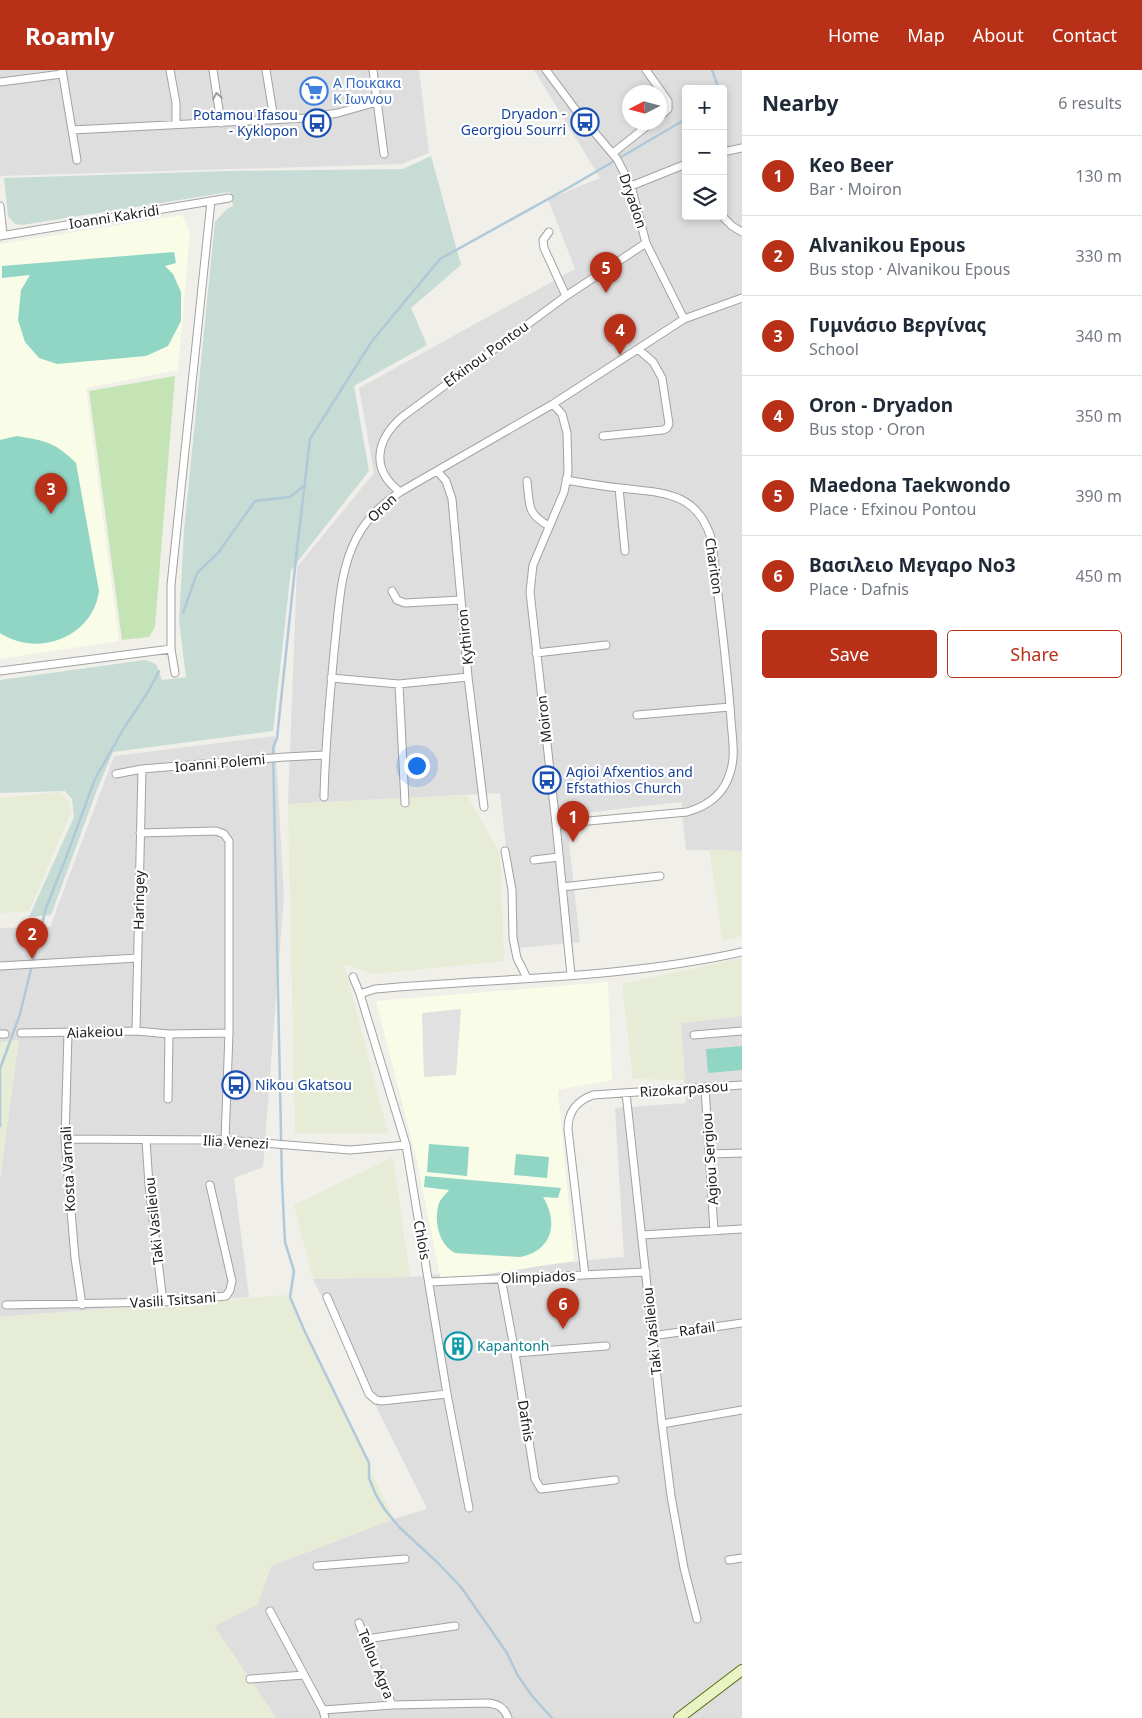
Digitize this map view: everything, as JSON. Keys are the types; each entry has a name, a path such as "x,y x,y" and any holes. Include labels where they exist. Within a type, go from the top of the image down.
{"street":[{"path":"170,70 176,103 176,124"},
{"path":"213,70 221,123"},
{"path":"266,70 274,119"},
{"path":"373,70 384,154"},
{"name":"Dryadon","path":"546,70 575,109 615,156 631,186 646,243 684,319"},
{"path":"646,70 657,85"},
{"path":"0,82 62,72 77,160"},
{"path":"72,130 322,116 377,102"},
{"path":"615,156 643,130"},
{"path":"727,151 742,148"},
{"path":"631,186 682,166"},
{"name":"Ioanni Kakridi","path":"1,235 228,198"},
{"path":"175,673 171,649 171,586 211,201"},
{"path":"0,206 1,235"},
{"path":"726,220 742,232"},
{"path":"549,232 544,240 544,248 566,296"},
{"name":"Efxinou Pontou","path":"400,492 389,484 381,464 381,444 391,426 566,296 646,243"},
{"name":"Oron","path":"324,797 331,678 342,584 350,551 358,534 368,521 386,502 400,492 438,472 553,404 684,319 742,298"},
{"path":"603,436 663,430 669,424 662,378 653,362 638,349"},
{"name":"Moiron","path":"553,404 562,414 567,434 568,472 564,492 536,555 530,581 570,975"},
{"name":"Kythiron","path":"438,472 446,481 452,500 468,678 484,807"},
{"name":"Chariton","path":"556,824 687,812 710,802 722,790 732,766 730,707 712,541 707,525 694,508 671,495 566,480"},
{"path":"527,481 532,514 536,519 549,526"},
{"path":"619,488 625,551"},
{"path":"392,591 397,600 406,603 461,600"},
{"path":"536,653 606,646"},
{"path":"0,671 171,649"},
{"path":"331,678 399,684 468,678"},
{"path":"399,684 405,803"},
{"path":"637,715 730,707"},
{"name":"Ioanni Polemi","path":"116,774 142,769 325,755"},
{"name":"Haringey","path":"136,1031 142,769"},
{"path":"140,833 216,831 224,834 229,841 229,1033 225,1140"},
{"path":"506,850 512,890 513,938 517,958 527,978"},
{"path":"534,860 559,857"},
{"path":"562,886 660,876"},
{"path":"360,994 375,989 666,966 742,952"},
{"path":"0,966 138,958"},
{"name":"Chlois","path":"353,977 360,994 406,1145 447,1394 469,1508"},
{"name":"Aiakeiou","path":"21,1033 136,1031 168,1034 229,1033"},
{"path":"694,1035 742,1031"},
{"name":"Kosta Varnali","path":"68,1033 65,1139 73,1241 82,1304"},
{"path":"168,1034 168,1099"},
{"name":"Rizokarpasou","path":"585,1275 568,1129 569,1116 575,1105 588,1096 593,1095 742,1084"},
{"name":"Agiou Sergiou","path":"706,1087 714,1230"},
{"name":"Taki Vasileiou","path":"626,1093 671,1496 684,1568 697,1619"},
{"name":"Ilia Venezi","path":"65,1139 225,1140 350,1150 406,1145"},
{"name":"Taki Vasileiou","path":"146,1140 149,1185 163,1302"},
{"path":"711,1154 742,1153"},
{"name":"Vasili Tsitsani","path":"6,1305 163,1302 226,1296 232,1281 210,1185"},
{"path":"642,1235 742,1229"},
{"name":"Olimpiados","path":"430,1282 646,1272"},
{"name":"Dafnis","path":"501,1278 537,1484 540,1489 615,1480"},
{"path":"327,1297 372,1398 382,1401 447,1394"},
{"name":"Rafail","path":"652,1336 742,1323"},
{"path":"515,1353 606,1346"},
{"path":"662,1424 742,1410"},
{"path":"729,1560 742,1558"},
{"path":"317,1566 405,1559"},
{"path":"270,1611 323,1710 325,1718"},
{"name":"Tellou Agra","path":"359,1623 392,1705"},
{"path":"366,1639 455,1626"},
{"path":"679,1718 742,1670"},
{"path":"250,1679 304,1675"},
{"path":"323,1710 392,1705 487,1703 500,1706 504,1709 508,1718"}],"shaded area":[{"path":"0,70 419,70 429,153 402,164 0,176"},
{"path":"534,70 742,70 742,851 686,850 681,802 566,815 580,942 517,948 500,793 288,804 297,567 374,473 359,388 575,269 548,199 600,178"},
{"path":"431,156 461,265 411,308 427,345 354,386 369,471 291,570 273,731 113,752 51,915 29,917 74,817 72,799 65,791 0,793 0,680 145,660 156,664 162,680 186,677 179,621 184,531 215,222 227,209 233,206 230,192 22,225 15,224 8,216 4,178 228,171 403,169"},
{"path":"182,215 190,233 178,370 86,388 119,641 0,659 0,244"},
{"path":"275,736 284,896 263,1167 234,1178 249,1297 0,1317 0,1179 18,1040 0,1042 0,928 50,927 114,756"},
{"path":"59,792 69,801 71,812 29,911 0,913 0,798"},
{"path":"467,795 500,854 504,961 373,974 344,964 388,1133 295,1133 288,804"},
{"path":"709,849 742,851 742,936 723,941"},
{"path":"742,958 742,1016 681,1023 685,1080 633,1079 622,984"},
{"path":"608,982 612,1080 558,1090 574,1261 441,1281 416,1157 376,1001"},
{"path":"461,1009 456,1075 424,1077 422,1013"},
{"path":"742,1016 742,1718 276,1718 214,1626 258,1604 271,1566 393,1519 427,1509 313,1279 410,1277 624,1257 615,1108 686,1103 681,1023"},
{"path":"19,1040 0,1179 0,1042"},
{"path":"393,1157 410,1277 313,1279 294,1205"},
{"path":"287,1295 394,1519 271,1566 258,1604 214,1626 276,1718 0,1718 0,1317"}],"green space":[{"path":"174,252 176,263 165,266 173,274 181,292 181,321 168,346 146,356 57,364 39,358 25,342 18,320 21,290 30,275 2,278 2,266"},
{"path":"175,376 155,627 149,637 122,640 89,391"},
{"path":"17,436 36,439 50,444 76,463 99,591 95,607 75,631 62,639 46,643 15,640 0,633 0,440"},
{"path":"742,1046 742,1070 708,1073 706,1049"},
{"path":"429,1144 469,1147 467,1176 427,1172"},
{"path":"516,1154 549,1157 547,1178 514,1175"},
{"path":"425,1176 561,1188 558,1198 543,1197 551,1216 550,1234 546,1242 531,1254 520,1257 455,1253 445,1245 439,1233 437,1220 439,1204 449,1190 424,1187"}],"waterway":[{"path":"712,70 718,85"},
{"path":"552,1718 533,1697 518,1676 507,1653 461,1587 400,1528 385,1510 369,1478 369,1463 290,1297 294,1271 285,1242 282,1182 273,748 277,738 310,439 372,341 440,259 568,188 682,121"},
{"path":"183,613 197,573 218,553 255,501 290,497 305,485"},
{"path":"0,1126 0,1069 20,1014 46,908 95,779 159,671"}],"place":[{"name":"Α Ποικακα Κ Ιωννου","path":"314,91"},
{"name":"Dryadon - Georgiou Sourri","path":"585,122"},
{"name":"Potamou Ifasou - Kyklopon","path":"317,123"},
{"name":"Maedona Taekwondo","path":"606,293"},
{"name":"Oron - Dryadon","path":"620,355"},
{"name":"Γυμνάσιο Βεργίνας","path":"51,514"},
{"name":"Agioi Afxentios and Efstathios Church","path":"547,780"},
{"name":"Keo Beer","path":"573,842"},
{"name":"Alvanikou Epous","path":"32,959"},
{"name":"Nikou Gkatsou","path":"236,1085"},
{"name":"Βασιλειο Μεγαρο Νο3","path":"563,1329"},
{"name":"Kapantonh","path":"458,1346"}]}
